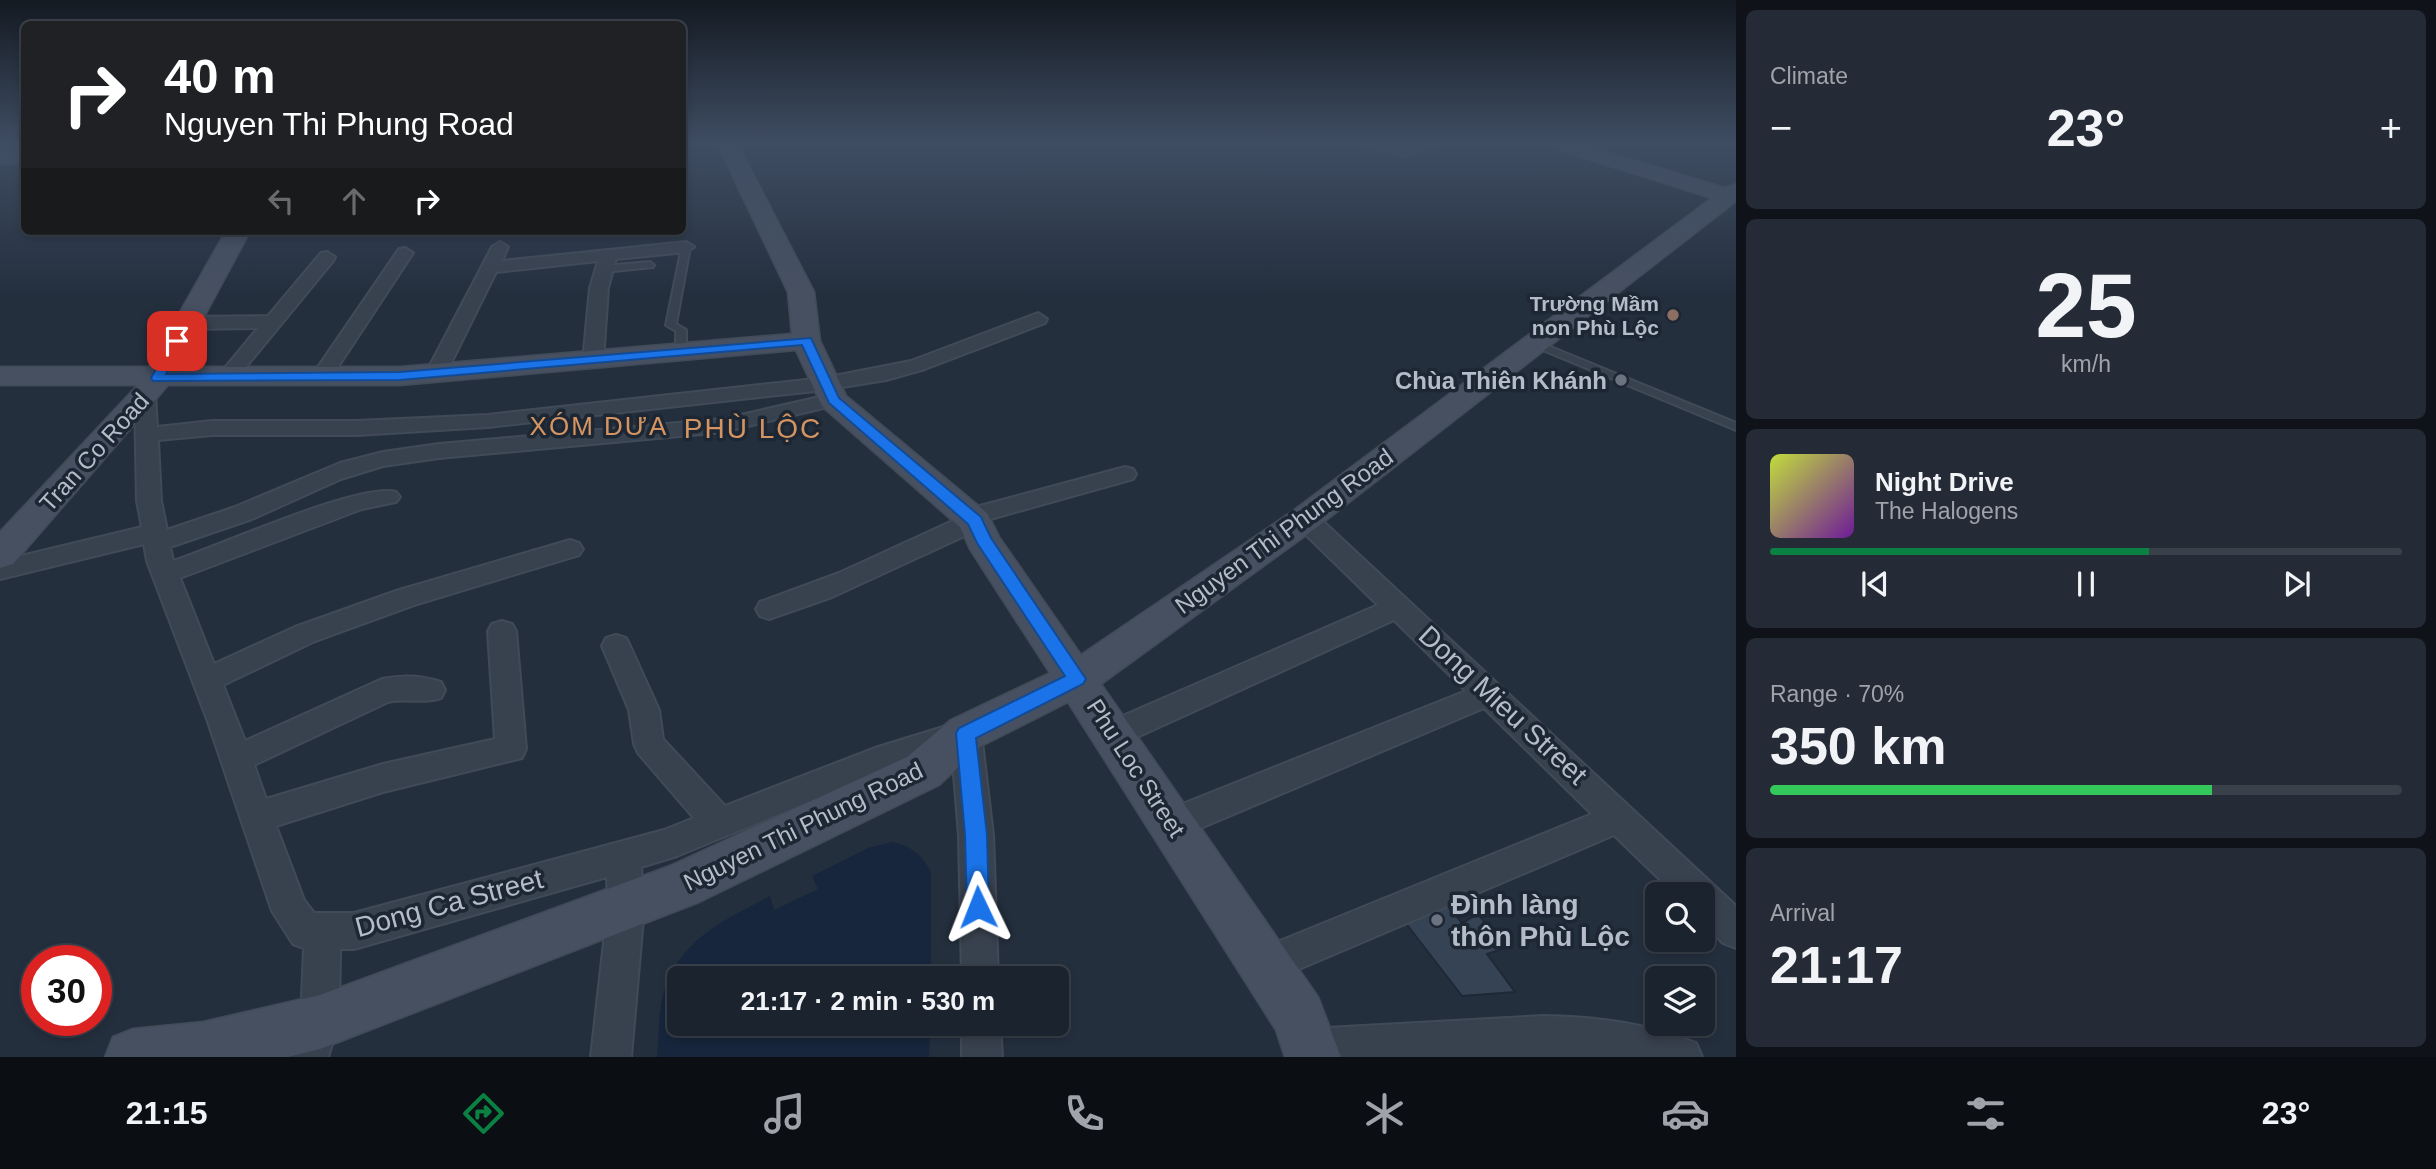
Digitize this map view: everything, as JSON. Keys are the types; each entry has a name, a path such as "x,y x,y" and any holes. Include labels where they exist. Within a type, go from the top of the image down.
{"street":[{"name":"Phu Loc Street","path":"752,194 801,292 806,341 829,392 973,519 983,540 1266,965 1298,1016 1311,1053"},
{"name":"Nguyen Thi Phung Road","path":"133,1057 314,1040 626,906 734,863 923,771 966,733 1077,679 1305,519 1730,194"},
{"name":"Tran Co Road","path":"0,555 151,386 236,235"},
{"path":"436,373 500,247"},
{"path":"490,267 606,262 686,247"},
{"path":"322,376 405,253"},
{"path":"229,376 327,257"},
{"path":"593,361 598,288 606,262"},
{"path":"148,434 212,428 357,428 488,421 829,392 918,365 1038,319"},
{"path":"187,323 274,322"},
{"path":"0,376 151,386 229,376 436,373 806,341"},
{"name":"Dong Ca Street","path":"151,386 148,434 155,538 165,574 237,760 290,911 306,931 354,931 665,845 718,821 875,761 966,733"},
{"path":"0,570 155,538 257,508 342,468 464,447 706,427 794,413 829,392"},
{"path":"769,609 853,580 905,551 973,519 1125,474"},
{"path":"165,574 358,502 388,496"},
{"name":"Dong Mieu Street","path":"1305,519 1687,882"},
{"path":"207,680 305,634 405,598 570,549"},
{"path":"1113,734 1398,607"},
{"path":"257,817 383,778 511,748 502,631"},
{"path":"616,646 644,709 649,744 718,821"},
{"path":"237,760 382,691 401,687 431,690"},
{"path":"1172,824 1491,693"},
{"path":"966,733 976,835 980,966"},
{"path":"1266,965 1621,817"},
{"path":"611,1057 626,906 623,856"},
{"name":"Dong Mieu Street","path":"1715,910 1736,930"},
{"path":"314,1040 323,930"},
{"path":"1311,1053 1510,1046 1590,1035 1649,1045 1682,1057"},
{"path":"981,1036 982,1057"}],"lane":[{"path":"681,353 681,330 671,325 686,247"},
{"path":"606,262 650,265"},
{"path":"1536,344 1736,427"}],"water":[{"path":"891,842 905,846 915,851 931,872 931,966 676,966 692,945 721,923 770,896 774,910 818,889 812,876 868,848"},
{"path":"667,984 667,1036 930,1036 929,1057 657,1057"}],"building":[{"path":"1443,900 1462,923 1478,914 1505,948 1487,954 1515,992 1462,996 1401,917"}],"place":[{"name":"Trường Mầm non Phù Lộc","path":"1673,315"},
{"name":"Chùa Thiên Khánh","path":"1621,380"},
{"name":"Đình làng thôn Phù Lộc","path":"1437,920"}],"district":[{"name":"XÓM DƯA","path":"599,426"},
{"name":"PHÙ LỘC","path":"753,428"}],"route":[{"path":"177,341 158,378 400,376 806,341 833,400 975,521 983,540 1077,679 966,733 976,835 978,907"}]}
